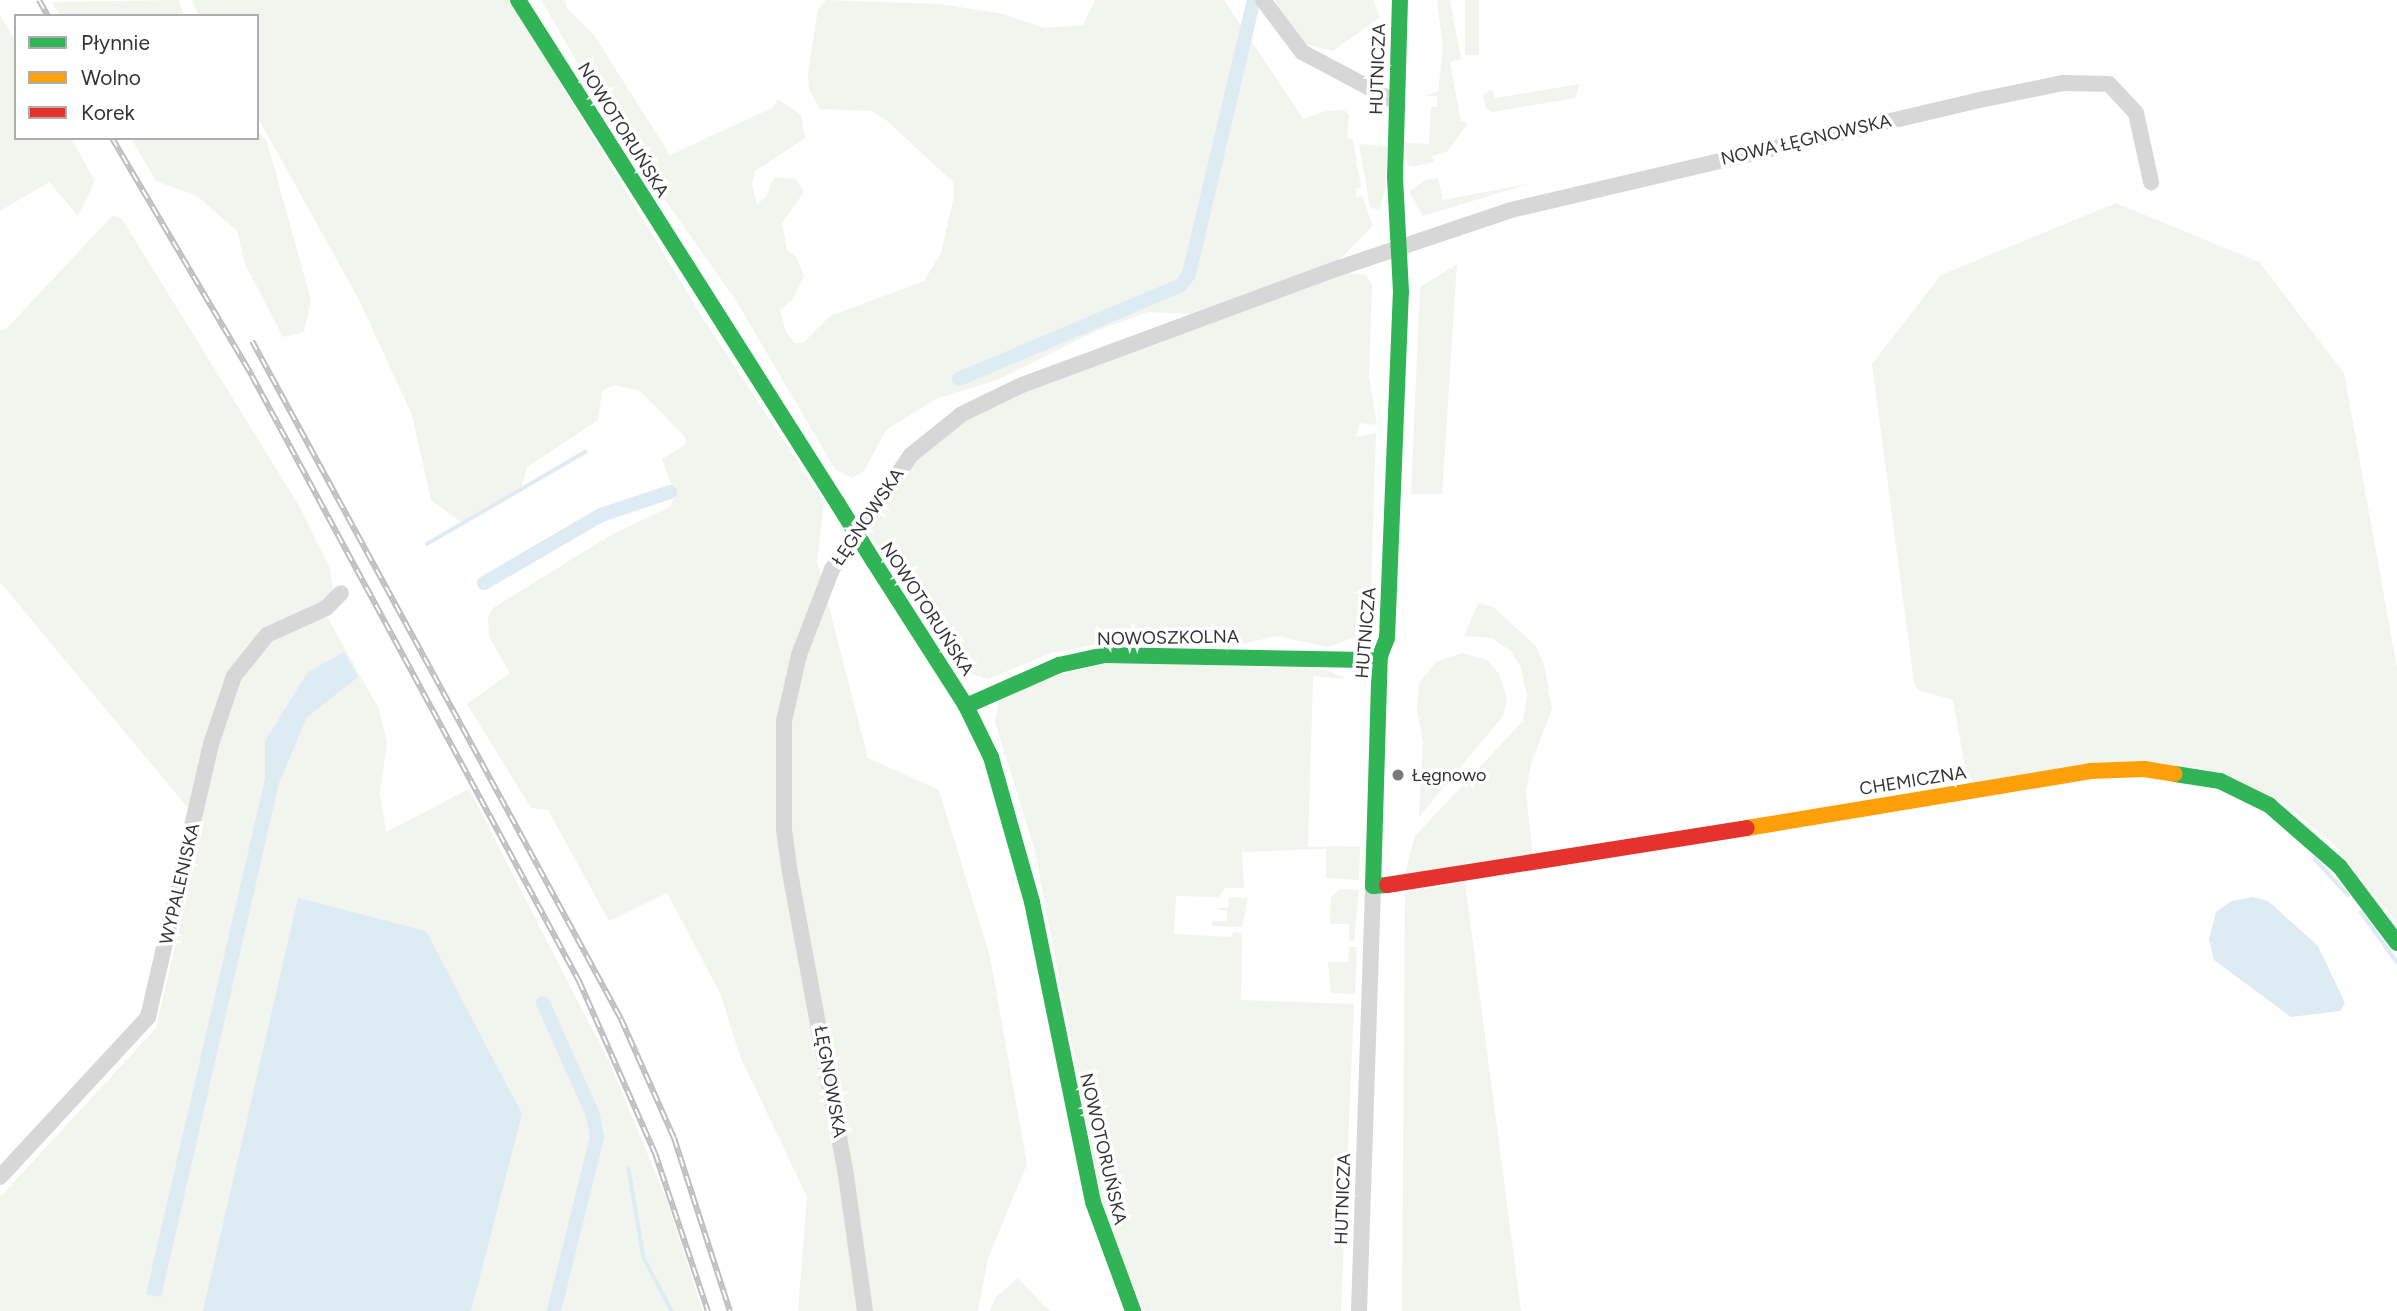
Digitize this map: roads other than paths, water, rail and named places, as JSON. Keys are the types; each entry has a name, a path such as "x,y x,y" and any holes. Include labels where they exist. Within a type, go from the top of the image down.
{"street":[{"name":"NOWOTORUŃSKA","path":"518,0 966,706 991,757 1018,841 1090,1188 1106,1247 1133,1311"},
{"path":"1263,0 1302,52 1396,102"},
{"name":"HUTNICZA","path":"1359,1311 1380,656 1387,638 1399,248 1396,102 1400,0"},
{"name":"NOWA ŁĘGNOWSKA","path":"1399,248 1511,210 2063,83 2109,84 2128,101 2136,113 2151,182"},
{"name":"ŁĘGNOWSKA","path":"865,1311 846,1175 784,830 784,721 799,655 832,569 896,472 962,414 1079,363 1399,248"},
{"name":"WYPALENISKA","path":"0,1177 148,1017 211,744 234,676 267,635 327,608 341,593"},
{"name":"NOWOSZKOLNA","path":"966,706 1059,665 1105,655 1366,660 1380,656"},
{"name":"CHEMICZNA","path":"1373,886 1410,883 2090,771 2144,769 2220,781 2269,805 2340,867 2397,943"}],"waterway":[{"path":"959,379 1181,285 1189,274 1254,0"},
{"path":"427,544 585,452"},
{"path":"484,583 601,515 670,492"},
{"path":"2315,859 2348,895"},
{"path":"2361,912 2397,962"},
{"path":"543,1003 593,1115 597,1137 554,1311"},
{"path":"629,1169 644,1258 672,1311"}],"railway":[{"path":"39,0 47,14"},
{"path":"113,140 252,376 579,981 655,1153 708,1311"},
{"path":"252,341 621,1019 674,1138 730,1311"}],"place":[{"name":"Łęgnowo","path":"1398,775"}]}
